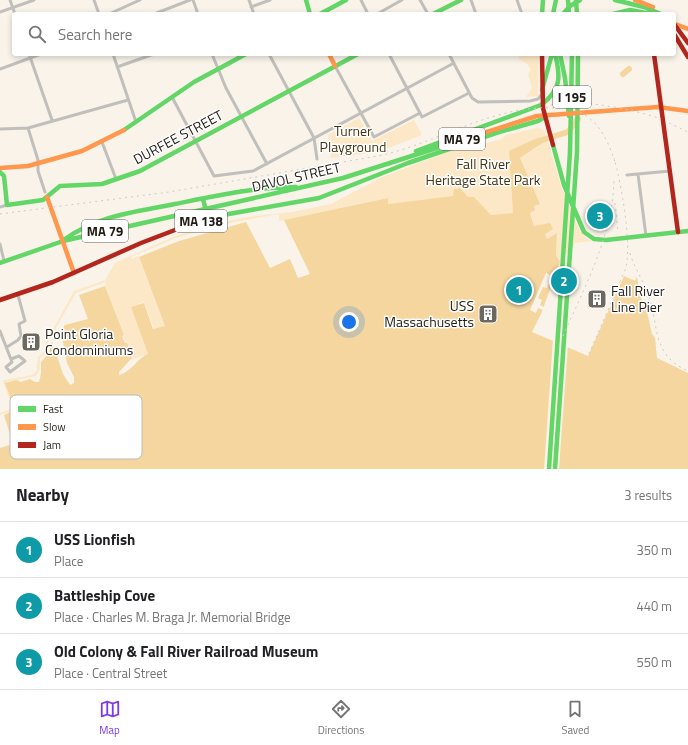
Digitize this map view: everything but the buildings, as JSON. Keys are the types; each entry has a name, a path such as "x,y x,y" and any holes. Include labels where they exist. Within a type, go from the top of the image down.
{"main road":[{"path":"306,0 309,12"},
{"path":"324,12 346,0"},
{"path":"437,12 460,0"},
{"path":"541,12 542,0"},
{"path":"553,12 556,0"},
{"path":"568,0 569,12"},
{"path":"576,0 577,12"},
{"path":"565,12 570,6 580,0"},
{"path":"616,0 629,2 656,12"},
{"path":"635,0 652,6 660,12"},
{"path":"629,2 639,12"},
{"path":"622,12 630,10 639,12"},
{"path":"676,25 688,29"},
{"path":"676,27 688,43"},
{"path":"676,37 688,57"},
{"path":"0,168 37,164 77,153 102,142 136,122 194,82 242,56"},
{"path":"330,56 335,66"},
{"name":"DURFEE STREET","path":"8,206 47,197 52,190 60,186 97,185 140,171 354,56"},
{"path":"542,56 543,108 563,182 581,226 588,236 594,239 606,240 688,231"},
{"path":"542,92 551,56"},
{"path":"379,168 395,159 470,130 538,107 550,98 558,82 559,71 555,56"},
{"path":"560,56 565,78 571,140"},
{"name":"I 195","path":"549,469 571,140 572,56"},
{"name":"I 195","path":"555,469 576,164 579,76 578,56"},
{"path":"579,76 582,56"},
{"path":"654,56 664,119 678,232"},
{"name":"MA 79","path":"546,116 654,107 688,111"},
{"name":"DAVOL STREET","path":"2,262 64,241 191,211 304,187 379,168 489,130 537,116 546,116"},
{"name":"DAVOL STREET","path":"0,300 18,295 74,273 158,236 208,219 313,199 408,163 496,133 538,121 546,116"},
{"path":"8,168 4,176 8,206"},
{"path":"0,172 4,176"},
{"path":"64,241 83,227 107,218 256,188 282,186 304,187"},
{"path":"47,197 64,241 74,273"},
{"path":"202,199 208,219"}],"street":[{"path":"10,0 14,12"},
{"path":"0,12 34,0"},
{"path":"94,0 98,12"},
{"path":"113,12 140,0"},
{"path":"159,12 191,0 197,12"},
{"path":"249,0 253,12"},
{"path":"252,7 270,0"},
{"path":"361,0 367,12"},
{"path":"381,12 402,0"},
{"path":"420,0 427,12"},
{"path":"471,0 475,12"},
{"path":"517,0 521,12"},
{"path":"0,69 36,56"},
{"path":"114,56 136,122"},
{"path":"117,67 148,56"},
{"path":"213,56 217,70 267,164"},
{"path":"270,56 314,138 317,159"},
{"path":"390,56 422,117 469,92"},
{"path":"450,56 469,92 478,102 537,100 542,92"},
{"path":"31,58 52,120"},
{"path":"172,98 214,176 253,171 454,63"},
{"path":"335,66 374,137 420,113"},
{"path":"0,129 28,128 52,120 128,100"},
{"path":"28,128 38,160 38,171 45,192"},
{"path":"102,142 116,179"},
{"path":"627,175 670,171"},
{"path":"638,174 646,236"},
{"name":"DURFEE STREET","path":"0,207 8,206"},
{"path":"0,244 2,262"},
{"path":"7,347 18,340 21,336 19,324 25,321 18,295"},
{"path":"0,331 12,362 6,367 10,372 25,361 19,356 11,359"}],"green space":[{"path":"519,56 539,56 538,96 526,97 532,88 528,74 531,70 527,64 519,59"},
{"name":"Turner Playground","path":"359,118 372,141 414,120 422,135 378,152 331,158 328,135"},
{"name":"Fall River Heritage State Park","path":"538,128 545,131 561,186 580,231 587,239 594,241 575,243 560,262 556,255 557,234 547,239 545,234 534,226 530,212 534,206 539,203 520,158 538,147 509,151 513,213 491,215 474,197 468,197 460,188 454,189 454,196 388,204 387,198 279,221 279,214 219,225 176,238 131,257 132,259 138,256 165,326 154,329 144,302 131,307 148,354 133,359 123,336 124,335 105,285 106,282 76,293 48,342 48,351 40,358 40,369 36,376 6,382 10,395 10,400 3,382 4,380 32,375 36,372 38,357 46,350 46,342 74,291 105,280 115,263 175,236 219,223 248,217 292,212 331,204 382,177 458,148 470,148 501,139 506,135"},
{"name":"Fall River Heritage State Park","path":"10,409 10,412 0,415 0,413"}],"shaded area":[{"path":"546,137 547,140 520,158 540,204 534,206 535,210 530,213 534,226 550,223 553,229 545,234 547,239 557,233 556,255 560,262 541,314 532,332 588,356 624,276 635,281 637,277 640,295 644,305 641,306 646,307 652,334 655,338 657,358 688,373 688,469 0,469 0,448 10,445 10,459 142,459 142,395 10,395 10,396 5,383 16,380 21,382 30,379 35,382 39,382 41,362 49,353 52,341 63,374 70,385 74,383 74,377 67,363 61,331 65,325 88,319 79,295 105,286 124,335 122,336 125,343 127,343 132,358 119,372 119,375 127,371 148,354 131,307 144,303 153,329 165,326 139,257 179,241 246,222 270,268 290,259 298,278 310,274 284,220 388,198 388,204 453,196 454,189 460,188 468,197 474,197 491,215 513,213 509,151 535,139"},
{"path":"10,412 10,434 4,415"}],"pier":[{"path":"546,273 552,276 547,288 543,287 538,298 542,300 540,305 544,307 543,310 538,308 536,313 530,310"},
{"path":"553,339 568,346 559,469 544,469"}],"waterway":[{"path":"623,74 629,69"},
{"path":"539,141 568,132 578,119"}],"railway":[{"path":"560,103 584,103 611,106 661,119"},
{"path":"551,105 576,110 594,122 606,139 615,162"},
{"path":"0,214 169,192 378,156 422,143 487,118 532,108 555,108"},
{"path":"669,123 688,132"},
{"path":"589,354 625,270 627,260 628,247 625,215 614,158"},
{"path":"563,336 588,280 603,241 612,202 614,181"},
{"path":"615,203 618,232"},
{"path":"630,253 648,293 658,338 662,347 676,364 688,371"}],"traffic: fast":[{"path":"306,0 309,12"},
{"path":"324,12 346,0"},
{"path":"437,12 461,0"},
{"path":"542,12 543,0"},
{"path":"553,12 556,0"},
{"path":"568,0 569,12"},
{"path":"576,0 577,12"},
{"path":"565,12 570,6 580,0"},
{"path":"615,0 644,7 656,12"},
{"path":"622,12 630,10 640,12"},
{"path":"124,130 194,82 242,56"},
{"path":"0,172 4,176 7,205 43,200 60,186 102,184 140,171 354,56"},
{"path":"542,90 551,56"},
{"path":"416,151 541,105 552,94 558,82 558,70 555,56"},
{"path":"560,56 565,78 569,116"},
{"path":"549,469 570,152 572,56"},
{"path":"555,469 577,152 578,56"},
{"path":"188,225 223,215 319,198 408,163 496,133 538,121 545,117"},
{"path":"0,263 63,241 343,178 471,137"},
{"path":"553,145 564,185 584,232 594,239 606,240 688,231"},
{"path":"65,239 104,219 132,212 235,192 281,187 296,187"},
{"path":"203,199 208,219"}],"traffic: slow":[{"path":"635,0 653,7"},
{"path":"676,24 688,29"},
{"path":"330,56 335,66"},
{"path":"471,137 537,116 658,107 688,111"},
{"path":"0,168 28,166 82,151 124,130"},
{"path":"47,197 74,273"}],"traffic: jam":[{"path":"676,27 688,43"},
{"path":"676,37 688,57"},
{"path":"542,56 543,108 553,145"},
{"path":"654,56 678,232"},
{"path":"0,300 53,282 141,243 188,225"}],"place":[{"name":"Old Colony & Fall River Railroad Museum","path":"600,216"},
{"name":"Battleship Cove","path":"564,281"},
{"name":"USS Lionfish","path":"519,290"},
{"name":"Fall River Line Pier","path":"597,299"},
{"name":"USS Massachusetts","path":"488,314"},
{"name":"Point Gloria Condominiums","path":"31,342"}]}
